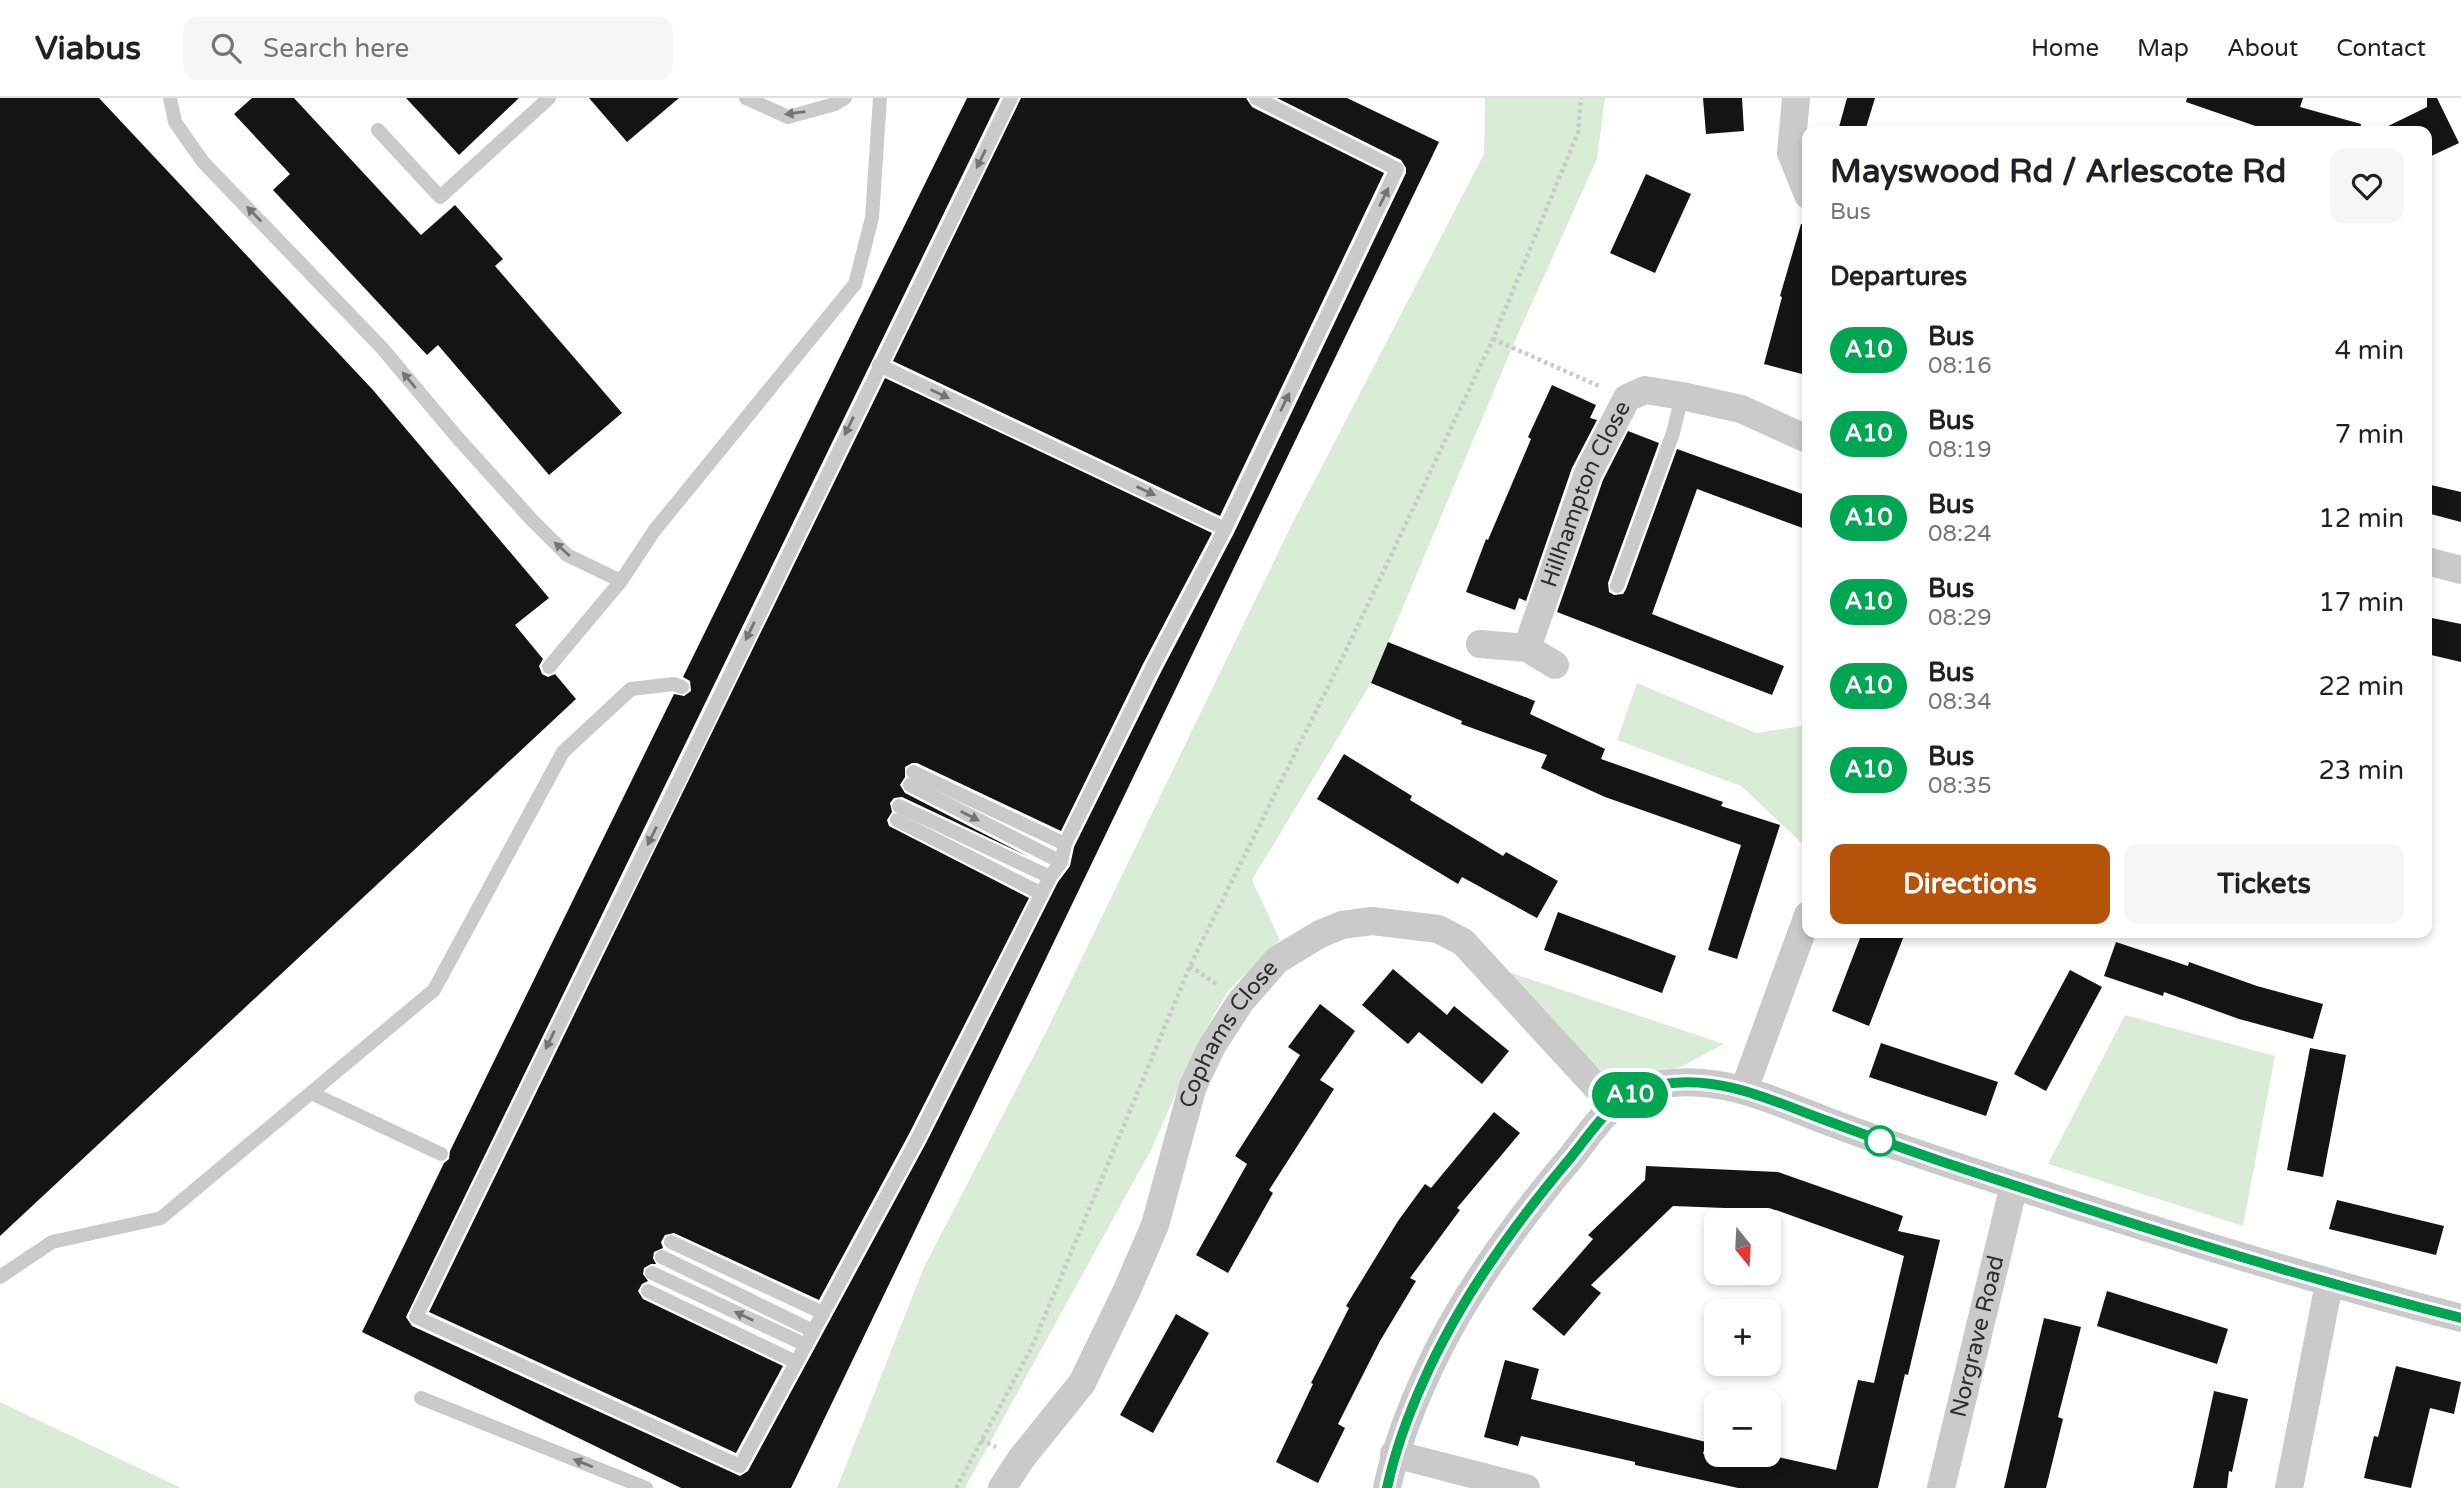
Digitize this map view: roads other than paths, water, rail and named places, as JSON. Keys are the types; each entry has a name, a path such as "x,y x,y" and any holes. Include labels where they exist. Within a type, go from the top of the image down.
{"street":[{"path":"1796,98 1791,153 1802,180"},
{"name":"Hillhampton Close","path":"1527,648 1588,473 1627,398 1645,390 1741,409 1802,437"},
{"path":"2432,562 2461,570"},
{"path":"1479,644 1527,648 1555,665"},
{"name":"Cophams Close","path":"1002,1488 1021,1458 1082,1383 1127,1290 1155,1225 1193,1086 1212,1046 1241,1002 1277,960 1304,943 1342,925 1372,920 1438,929 1463,942 1614,1106"},
{"path":"1744,1090 1802,931"},
{"path":"1387,1488 1394,1454 1425,1378 1495,1256 1540,1194 1614,1106 1639,1090 1663,1084 1705,1081 1744,1090 1888,1144 2014,1185 2329,1284 2461,1318"},
{"name":"Norgrave Road","path":"1941,1488 2014,1185"},
{"path":"2288,1488 2329,1284"},
{"path":"1394,1454 1526,1488"}],"lane":[{"path":"170,98 175,122 203,162 382,348 531,519 567,555 621,581"},
{"path":"378,130 440,198 549,98"},
{"path":"746,98 788,117 835,104 845,98"},
{"path":"549,667 621,581 654,531 855,284 872,218 880,98"},
{"path":"1011,98 416,1317 740,1466 918,1138 1050,877 1061,862 1066,844 1152,667 1224,529 1397,169 1255,98"},
{"path":"879,365 1224,529"},
{"path":"1616,586 1673,433 1682,396"},
{"path":"0,1277 52,1242 161,1218 434,990 563,752 631,689 674,684 682,687"},
{"path":"1061,862 911,778 1066,844"},
{"path":"1042,894 898,813 1050,877"},
{"path":"311,1093 441,1154"},
{"path":"671,1242 823,1313"},
{"path":"662,1257 813,1331"},
{"path":"652,1273 806,1345"},
{"path":"648,1291 796,1362"},
{"path":"421,1398 646,1488"}]}
